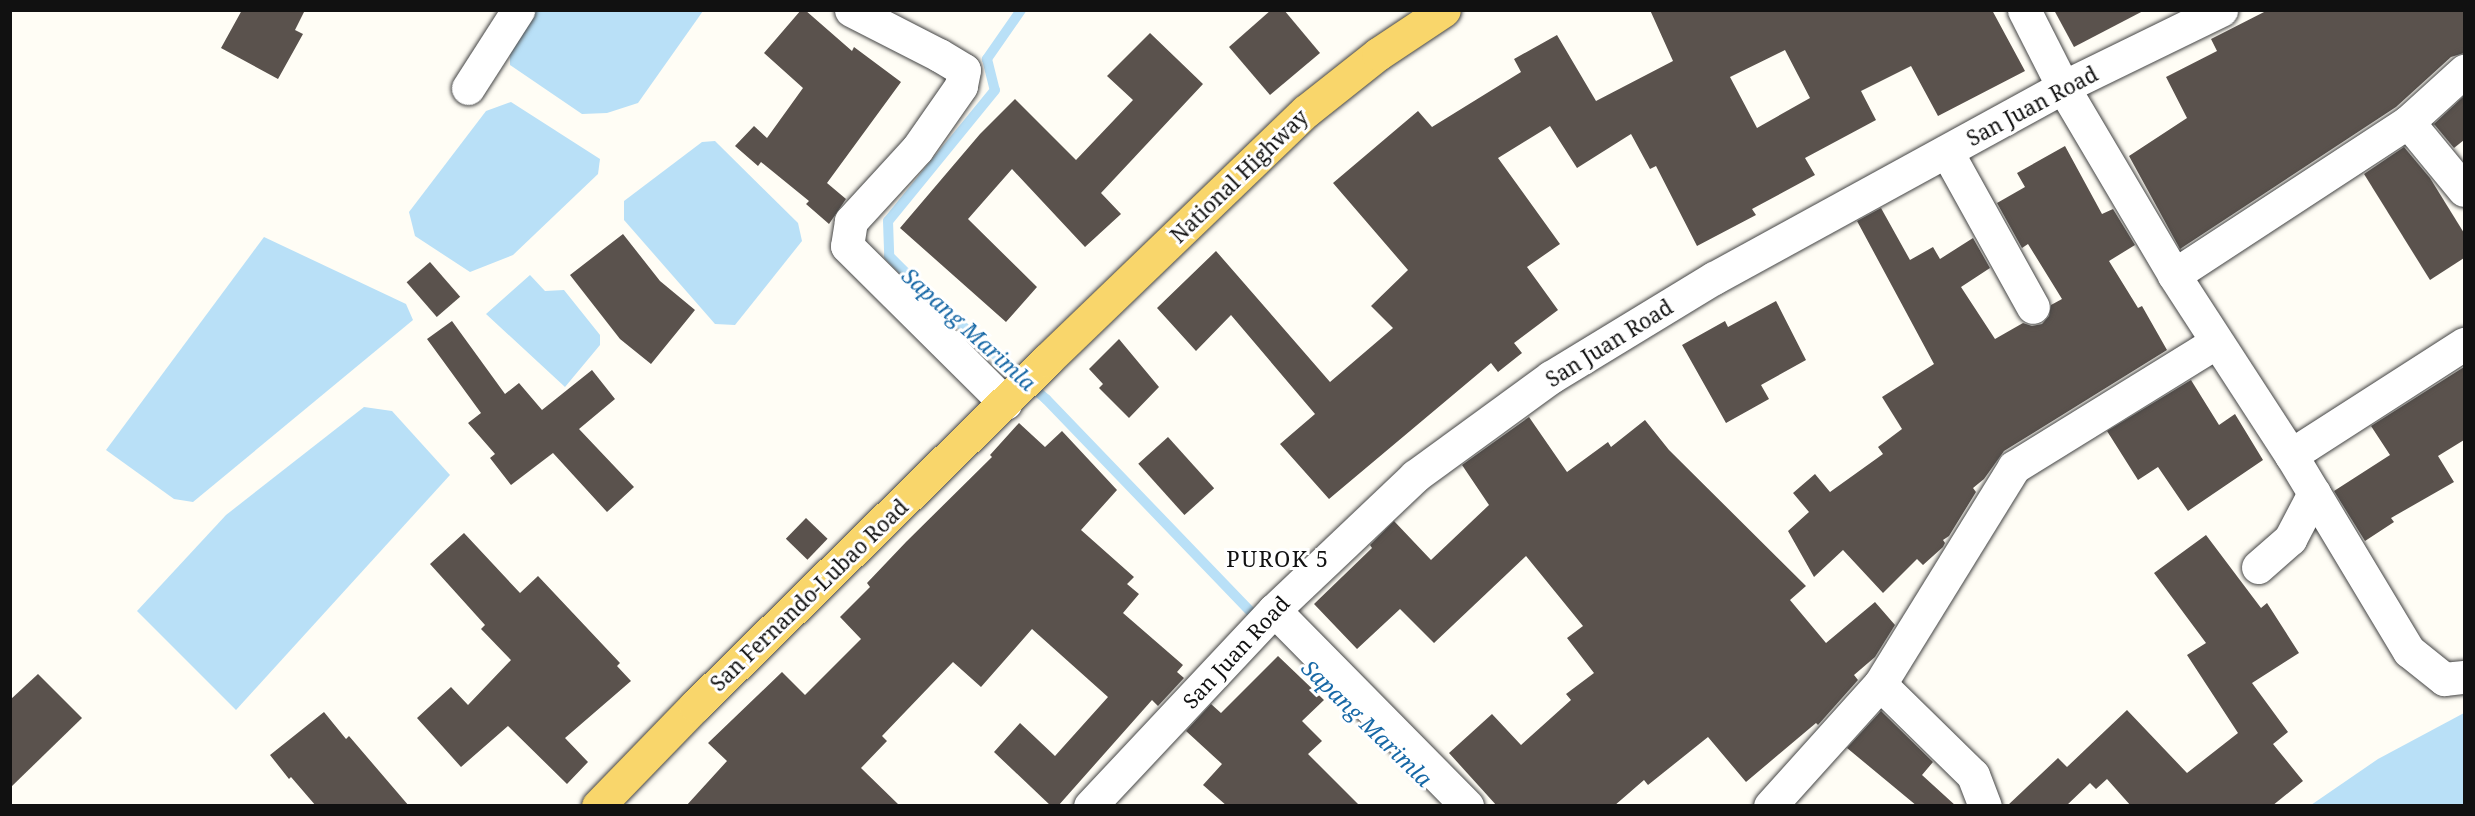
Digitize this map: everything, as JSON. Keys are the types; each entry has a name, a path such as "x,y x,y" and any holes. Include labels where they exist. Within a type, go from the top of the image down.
{"main road":[{"name":"National Highway","path":"1013,395 1306,111 1378,54 1444,10"},
{"name":"San Fernando-Lubao Road","path":"598,806 695,706 1013,395"}],"street":[{"path":"468,88 518,10"},
{"path":"851,10 939,54 964,70 961,86 917,149 850,221 847,246 1013,395"},
{"path":"2024,10 2063,87 2174,275 2291,455 2409,651 2444,679 2464,677"},
{"name":"San Juan Road","path":"1090,806 1274,610 1415,476 1551,377 1714,278 2063,87 2221,10"},
{"path":"2174,275 2408,122 2464,72"},
{"path":"2408,122 2464,190"},
{"path":"1947,152 2033,307"},
{"path":"1770,806 1880,684 2014,467 2216,342"},
{"path":"2291,455 2464,344"},
{"path":"2258,567 2290,539 2314,493"},
{"path":"1274,610 1467,806"},
{"path":"1880,684 1973,775 1985,806"}],"water":[{"path":"534,11 703,11 638,103 607,113 582,114 510,65 510,50"},
{"path":"511,102 600,159 598,174 513,255 470,272 415,236 409,212 486,111"},
{"path":"715,141 798,223 802,241 735,325 715,324 624,220 624,201 702,142"},
{"path":"264,237 406,304 413,320 193,502 174,499 106,450"},
{"path":"530,275 545,291 564,290 600,335 600,345 565,387 486,314"},
{"path":"364,407 392,411 450,475 236,710 137,611 226,515"},
{"path":"2464,713 2464,805 2311,805 2378,759"}],"building":[{"path":"242,10 305,10 295,30 303,34 278,79 221,48"},
{"path":"801,10 805,10 852,51 854,47 901,82 827,183 846,199 829,224 806,204 809,201 761,162 758,166 735,146 754,126 767,138 803,88 764,53"},
{"path":"1271,10 1284,10 1320,53 1270,95 1229,47"},
{"path":"1650,10 1992,10 2025,71 1938,116 1911,66 1861,91 1876,120 1805,158 1815,175 1752,209 1756,215 1697,246 1656,166 1650,169 1631,134 1577,168 1550,126 1498,158 1560,244 1527,267 1558,310 1514,343 1522,353 1498,372 1491,363 1329,499 1280,444 1315,414 1231,315 1196,351 1157,308 1216,251 1330,382 1393,328 1371,306 1408,270 1333,183 1418,111 1432,127 1521,72 1514,59 1557,35 1596,101 1673,61","holes":["1785,50 1810,98 1757,128 1730,77"]},
{"path":"2054,10 2145,10 2074,47"},
{"path":"2268,10 2464,10 2464,53 2451,57 2396,107 2180,249 2129,156 2187,118 2166,77 2217,51 2211,39"},
{"path":"1150,33 1203,84 1101,193 1121,214 1085,247 1012,169 968,219 1037,287 1006,322 900,228 980,134 1015,99 1076,160 1133,100 1107,76"},
{"path":"2464,96 2464,140 2454,148 2434,124"},
{"path":"2065,146 2102,214 2113,209 2135,245 2109,261 2138,308 2142,306 2167,350 2004,451 1984,479 1973,488 1976,492 1949,536 1943,540 1945,543 1943,547 1923,565 1917,559 1883,593 1843,550 1814,577 1788,531 1809,512 1793,493 1815,474 1830,492 1883,454 1878,447 1902,429 1882,397 1934,364 1857,221 1881,208 1910,260 1933,247 1940,259 1973,238 1990,268 1961,287 1995,339 2023,323 2032,326 2042,324 2049,316 2051,305 2062,299 2028,244 2022,248 1997,203 2025,187 2017,173"},
{"path":"2404,147 2430,178 2464,233 2464,258 2430,280 2364,174"},
{"path":"623,234 660,281 695,310 651,364 620,339 570,275"},
{"path":"430,262 460,297 437,317 407,282"},
{"path":"1776,301 1806,360 1761,385 1769,399 1726,423 1682,345 1725,321 1728,327"},
{"path":"452,321 505,394 519,383 542,410 592,370 615,399 579,429 634,487 607,512 553,453 511,485 490,458 495,454 468,423 481,413 427,339"},
{"path":"1119,339 1159,387 1129,418 1099,388 1103,384 1089,369"},
{"path":"2464,367 2464,440 2438,456 2454,482 2391,518 2394,522 2365,541 2334,491 2390,455 2371,426"},
{"path":"2191,380 2219,425 2235,414 2263,460 2188,511 2158,467 2138,480 2107,431"},
{"path":"1529,417 1567,472 1608,442 1611,447 1645,420 1669,450 1806,586 1790,600 1826,643 1875,602 1895,625 1875,657 1854,675 1858,680 1818,725 1816,723 1746,782 1708,737 1648,785 1644,780 1614,806 1497,806 1449,753 1492,714 1521,745 1571,700 1566,694 1594,673 1567,638 1583,626 1526,556 1434,643 1400,609 1357,649 1314,604 1372,548 1370,545 1394,521 1431,560 1489,505 1462,465"},
{"path":"1019,423 1045,447 1062,431 1117,490 1081,530 1134,577 1127,584 1139,594 1123,613 1183,665 1177,672 1184,678 1158,706 1152,700 1058,806 1051,806 994,752 1020,723 1055,756 1108,697 1032,629 981,687 953,662 882,736 887,741 861,768 900,806 686,806 727,761 708,743 782,672 805,695 861,639 840,617 870,587 867,583 992,457 990,455"},
{"path":"1168,437 1214,488 1184,515 1138,464"},
{"path":"806,518 828,539 807,560 786,539"},
{"path":"464,533 520,593 538,576 620,663 617,666 631,681 565,738 588,762 567,784 508,726 461,767 417,718 451,687 468,705 511,660 481,629 485,625 430,564"},
{"path":"2206,535 2261,608 2267,603 2299,653 2252,683 2288,732 2273,744 2303,781 2272,806 2131,806 2107,779 2096,789 2090,783 2066,806 2007,806 2058,758 2067,767 2127,710 2187,773 2238,733 2187,655 2206,643 2154,573"},
{"path":"1278,656 1324,700 1302,721 1322,741 1308,754 1360,806 1227,806 1203,785 1222,764 1186,731 1211,704 1221,713"},
{"path":"38,674 82,718 10,788 10,700"},
{"path":"1881,711 1933,762 1922,775 1956,806 1917,806 1847,748"},
{"path":"324,712 346,739 349,736 409,806 316,806 291,777 289,779 270,755"}],"waterway":[{"name":"Sapang Marimla","path":"1021,10 987,59 995,90 888,221 889,256 932,299 1046,399 1254,615"}],"district":[{"name":"PUROK 5","path":"1278,559"}]}
